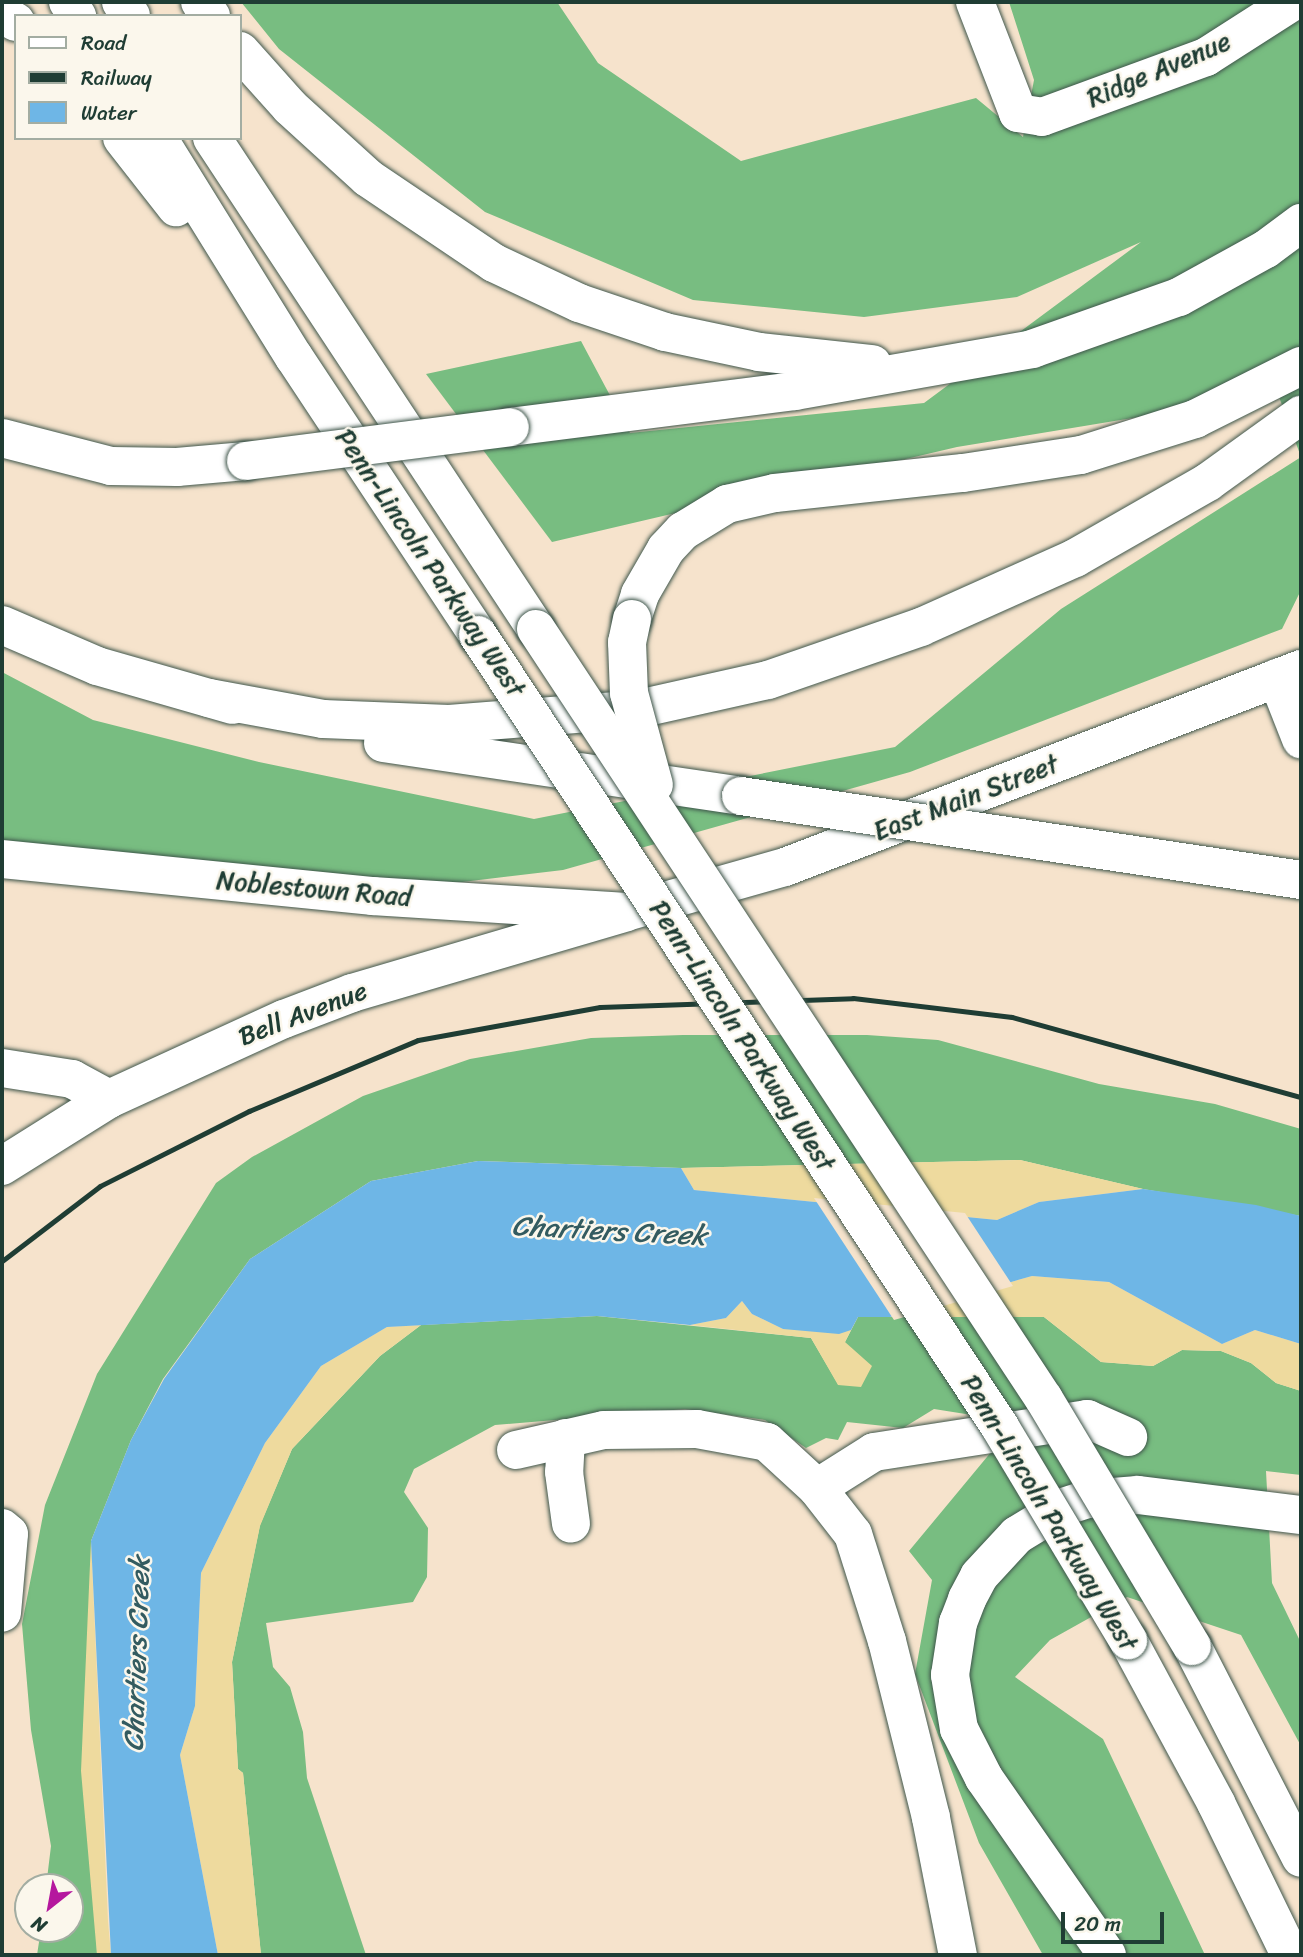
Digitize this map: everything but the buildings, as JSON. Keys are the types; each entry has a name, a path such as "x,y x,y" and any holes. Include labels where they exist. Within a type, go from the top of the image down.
{"main road":[{"name":"Ridge Avenue","path":"975,2 1018,114 1042,117 1206,57 1292,2"},
{"path":"242,53 290,107 368,178 452,238 548,289 622,319 710,343 919,368"},
{"path":"124,140 294,357"},
{"name":"Penn-Lincoln Parkway West","path":"159,140 294,357 1000,1427 1128,1640 1216,1803 1290,1955"},
{"name":"Penn-Lincoln Parkway West","path":"213,140 1044,1399 1192,1646 1301,1858"},
{"path":"2,438 111,466 177,467 246,461 795,391 1032,349 1130,317 1225,273 1301,223"},
{"path":"665,824 629,693 627,642 640,594 666,549 694,524 727,504 775,493 964,473 1081,455 1195,419 1301,366"},
{"path":"209,698 323,719 449,724 638,709 756,683 921,627 1075,558 1208,482 1301,415"},
{"path":"2,625 97,666 388,744 1301,880"},
{"path":"1289,674 1301,739"},
{"name":"East Main Street","path":"626,912 785,867 1289,674"},
{"name":"Noblestown Road","path":"2,859 372,896 626,912"},
{"name":"Bell Avenue","path":"2,1167 109,1099 211,1050 352,993 626,912"},
{"path":"2,1068 72,1079 109,1099"},
{"path":"817,1488 874,1452 1087,1419 1128,1437"},
{"path":"516,1450 604,1430 697,1429 767,1442 817,1488 853,1534 887,1641 931,1818 958,1955"},
{"path":"566,1438 564,1472 571,1524"},
{"path":"1108,1955 970,1754 953,1701 951,1662 958,1623 979,1576 996,1555 1017,1535 1063,1507 1112,1495 1301,1515"},
{"path":"2,1528 9,1534 2,1614"}],"green space":[{"path":"241,2 557,2 598,63 741,161 976,98 1023,137 1034,80 1009,2 1301,2 1301,457 1278,394 957,447 552,542 426,374 581,341 630,433 924,403 1141,242 1017,297 864,317 693,300 485,212 279,49"},
{"path":"1301,457 1301,590 1282,629 910,772 563,870 296,902 2,845 2,672 93,720 259,762 534,819 895,747 1061,609"},
{"path":"867,1035 938,1040 1099,1084 1215,1104 1301,1129 1301,1216 1143,1189 1020,1160 681,1168 478,1161 371,1181 250,1259 163,1379 131,1440 91,1541 97,1955 37,1955 39,1943 84,1943 84,1873 48,1873 51,1846 31,1730 22,1624 45,1505 97,1374 216,1183 252,1157 363,1096 470,1059 591,1038"},
{"path":"597,1316 811,1338 838,1384 845,1342 858,1317 1044,1317 1101,1362 1153,1366 1182,1350 1221,1351 1251,1363 1276,1383 1301,1391 1301,1475 1266,1471 1272,1583 1301,1643 1301,1746 1241,1635 1127,1597 1050,1640 1015,1677 1103,1739 1205,1955 1043,1955 979,1843 915,1674 932,1580 909,1551 1016,1422 934,1409 903,1428 847,1422 838,1440 826,1438 806,1448 765,1420 685,1409 495,1425 414,1469 404,1492 428,1528 427,1577 413,1602 266,1623 273,1667 290,1687 303,1732 307,1778 366,1955 261,1955 243,1773 238,1769 232,1662 260,1525 292,1449 380,1356 421,1325"}],"sand":[{"path":"1020,1160 1143,1189 1039,1202 997,1220 694,1190 681,1168"},
{"path":"1032,1276 1109,1282 1222,1344 1255,1330 1301,1344 1301,1391 1276,1383 1251,1363 1221,1351 1182,1350 1153,1366 1101,1362 1044,1317 890,1317"},
{"path":"742,1301 752,1314 783,1329 851,1330 845,1342 872,1366 861,1387 838,1385 811,1338 690,1325 726,1318"},
{"path":"421,1325 380,1356 292,1449 260,1526 232,1662 238,1769 243,1773 261,1955 218,1955 180,1755 195,1706 201,1573 265,1443 321,1366 387,1327"},
{"path":"91,1541 111,1955 97,1955 81,1771"}],"water":[{"name":"Chartiers Creek","path":"478,1161 681,1168 694,1190 997,1220 1039,1202 1143,1189 1256,1205 1301,1216 1301,1344 1255,1330 1222,1344 1109,1282 1032,1276 890,1317 858,1317 851,1330 839,1334 783,1329 752,1314 742,1301 726,1318 690,1325 597,1316 387,1327 321,1366 265,1443 201,1573 195,1706 180,1755 218,1955 111,1955 91,1541 131,1440 164,1379 250,1259 371,1181"}],"pier":[{"path":"814,1198 965,1213 1013,1286 894,1320"}],"railway":[{"path":"2,1261 100,1186 249,1111 418,1040 600,1007 853,998 1012,1017 1301,1097"}]}
